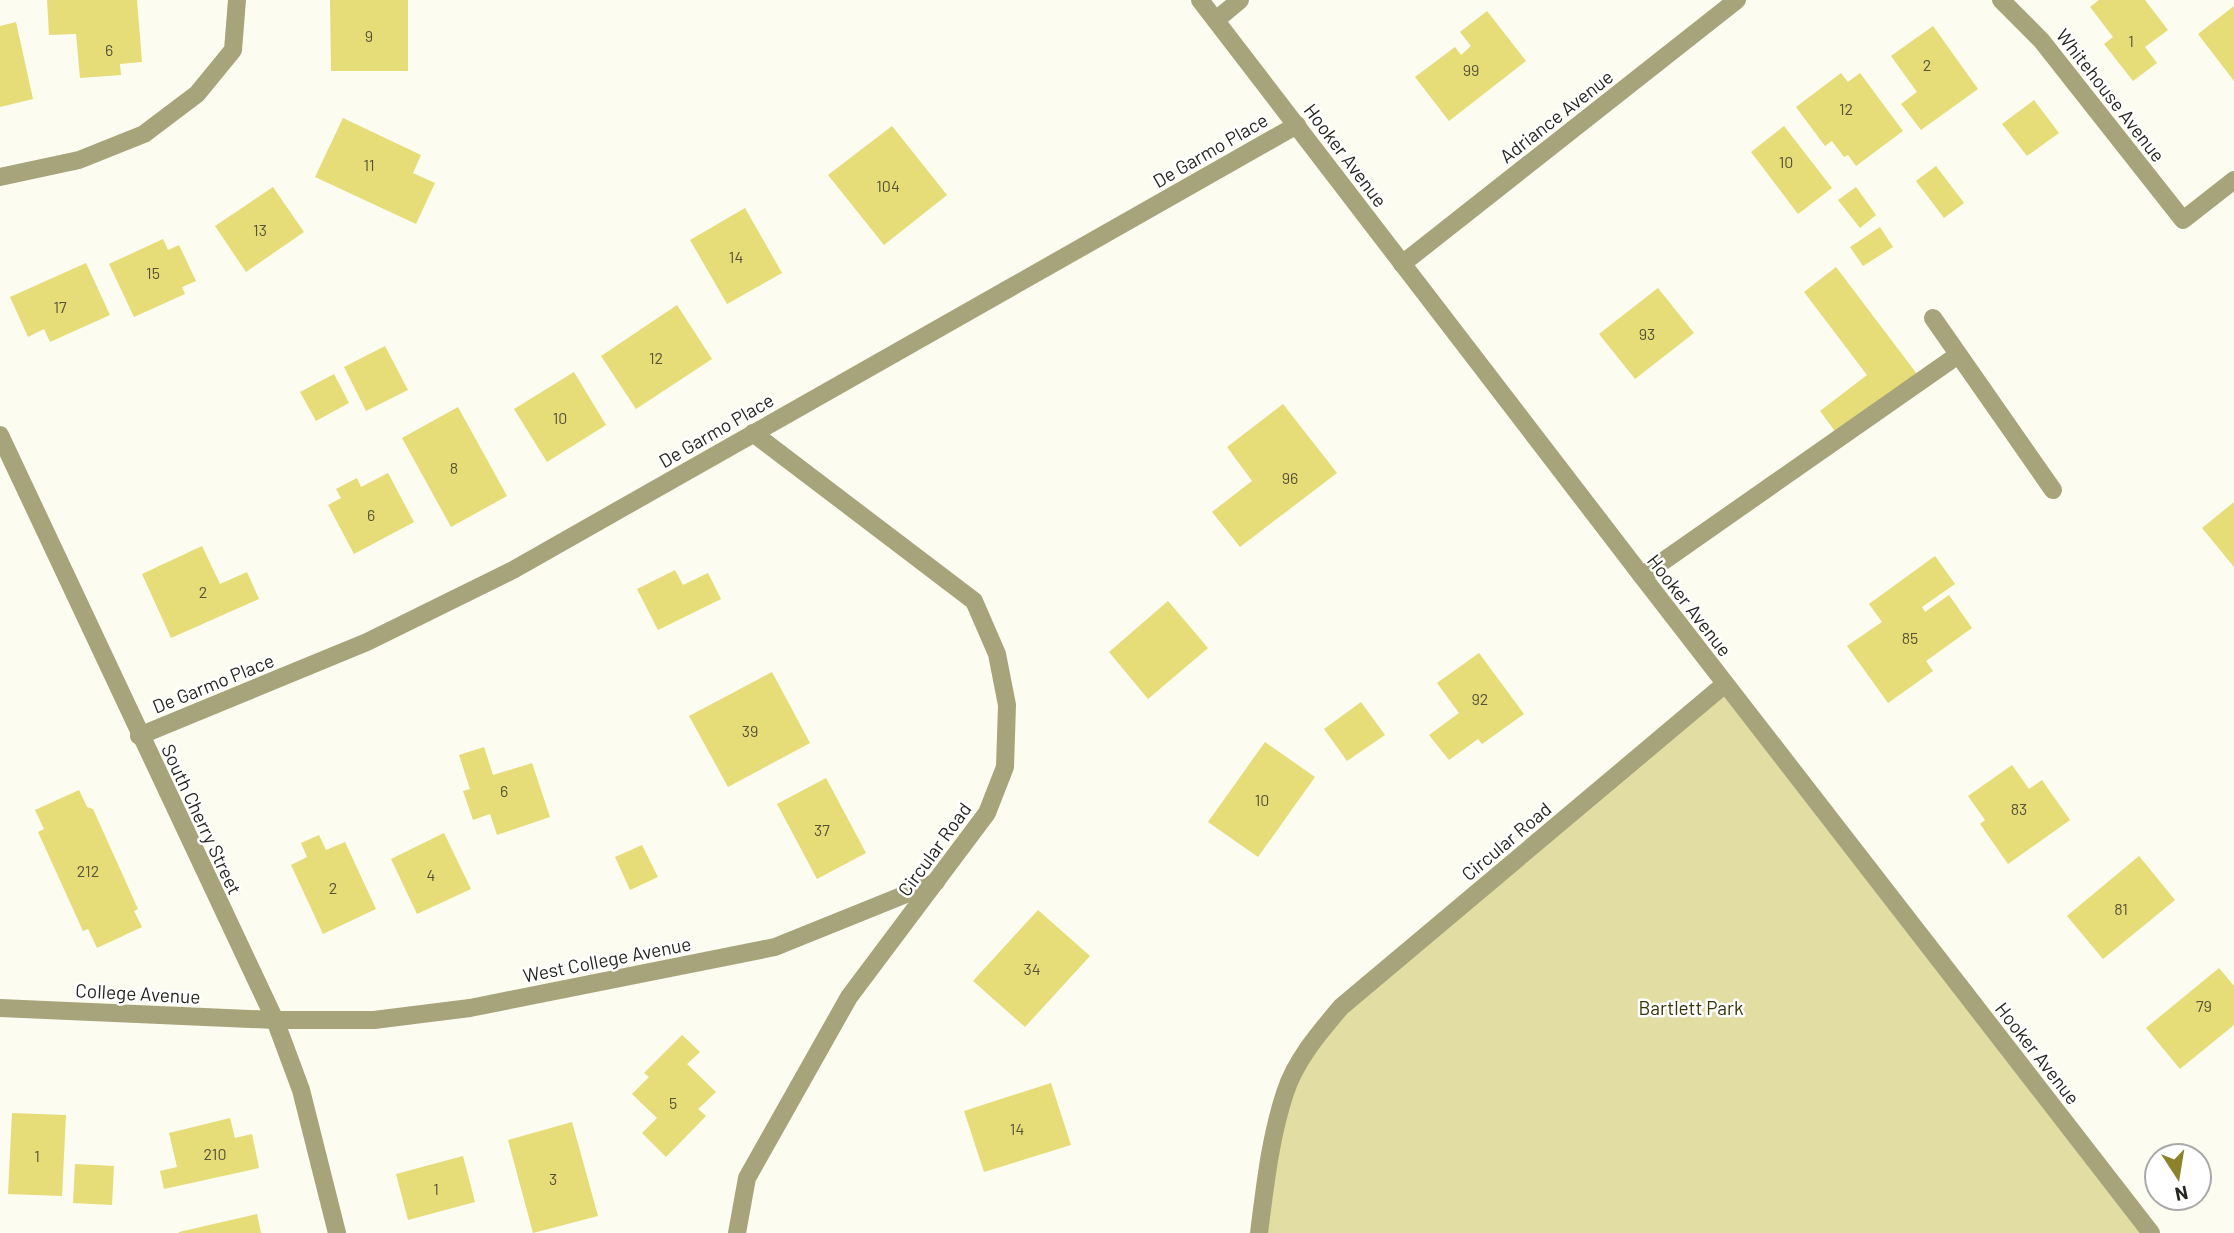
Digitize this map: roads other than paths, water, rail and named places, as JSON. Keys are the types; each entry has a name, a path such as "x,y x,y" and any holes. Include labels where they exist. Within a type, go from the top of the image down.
{"street":[{"path":"0,177 79,160 144,134 197,94 233,50 237,0"},
{"name":"Hooker Avenue","path":"1200,0 2151,1233"},
{"path":"1216,20 1240,0"},
{"name":"Adriance Avenue","path":"1402,264 1737,0"},
{"name":"Whitehouse Avenue","path":"2001,0 2041,40 2183,220 2234,180"},
{"name":"De Garmo Place","path":"139,736 368,642 513,570 1297,125"},
{"path":"1933,318 2053,490"},
{"path":"1642,576 1958,355"},
{"name":"Circular Road","path":"737,1233 747,1178 849,996 987,813 1005,767 1007,705 997,654 974,601 753,433"},
{"name":"South Cherry Street","path":"0,435 139,736 275,1020 301,1090 337,1233"},
{"name":"Circular Road","path":"1259,1233 1271,1150 1285,1091 1310,1044 1341,1007 1725,684"},
{"name":"West College Avenue","path":"275,1020 374,1020 470,1008 775,947 936,882"},
{"name":"College Avenue","path":"0,1008 275,1020"}],"park label":[{"name":"Bartlett Park","path":"1691,1007"}]}
